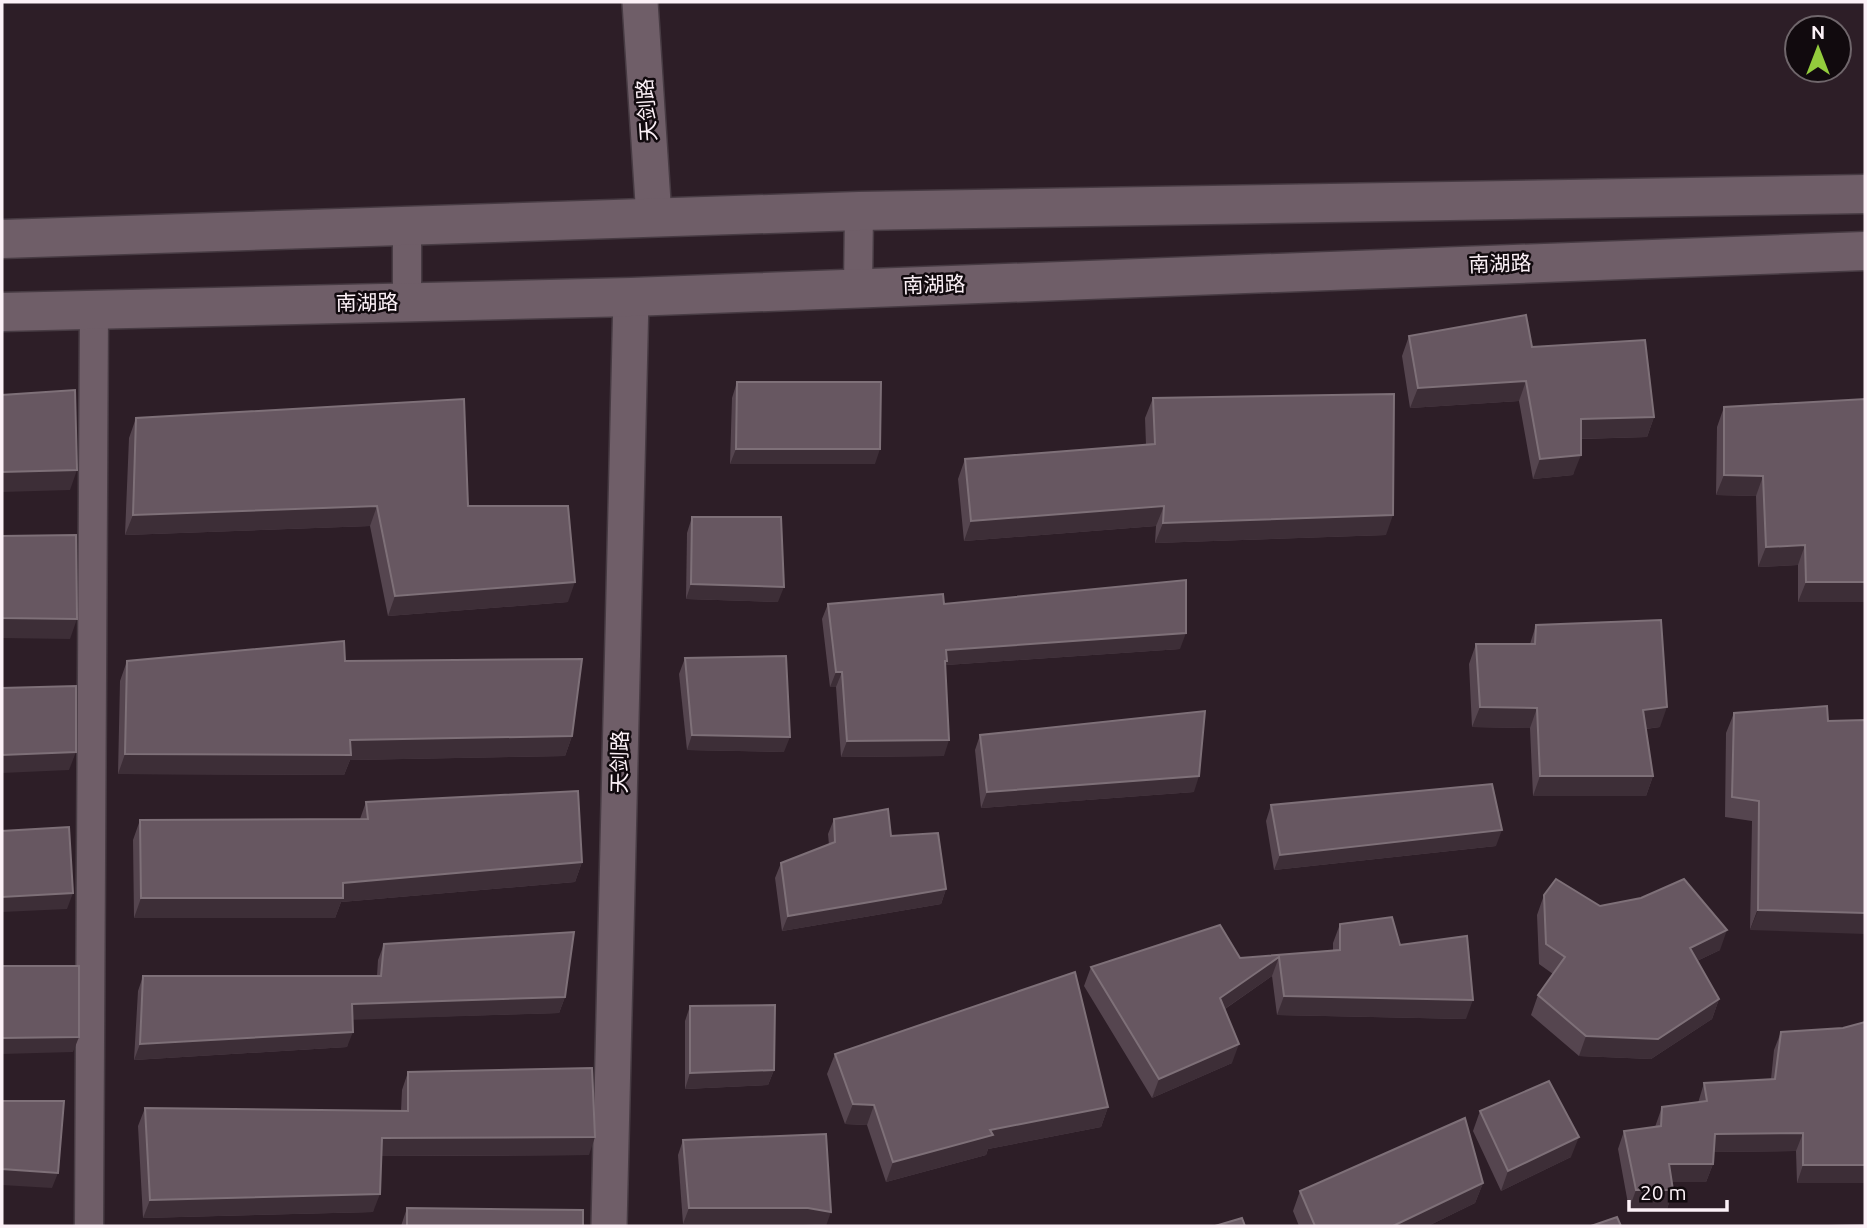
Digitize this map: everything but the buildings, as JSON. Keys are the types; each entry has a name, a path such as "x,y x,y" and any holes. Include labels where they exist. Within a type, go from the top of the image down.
{"main road":[{"path":"2,239 859,211 1865,194"},
{"name":"南湖路","path":"2,312 631,297 1865,251"}],"street":[{"name":"天剑路","path":"640,2 654,218"},
{"path":"858,288 859,211"},
{"path":"407,226 407,302"},
{"name":"天剑路","path":"609,1226 631,297"},
{"path":"89,1226 94,309"}]}
